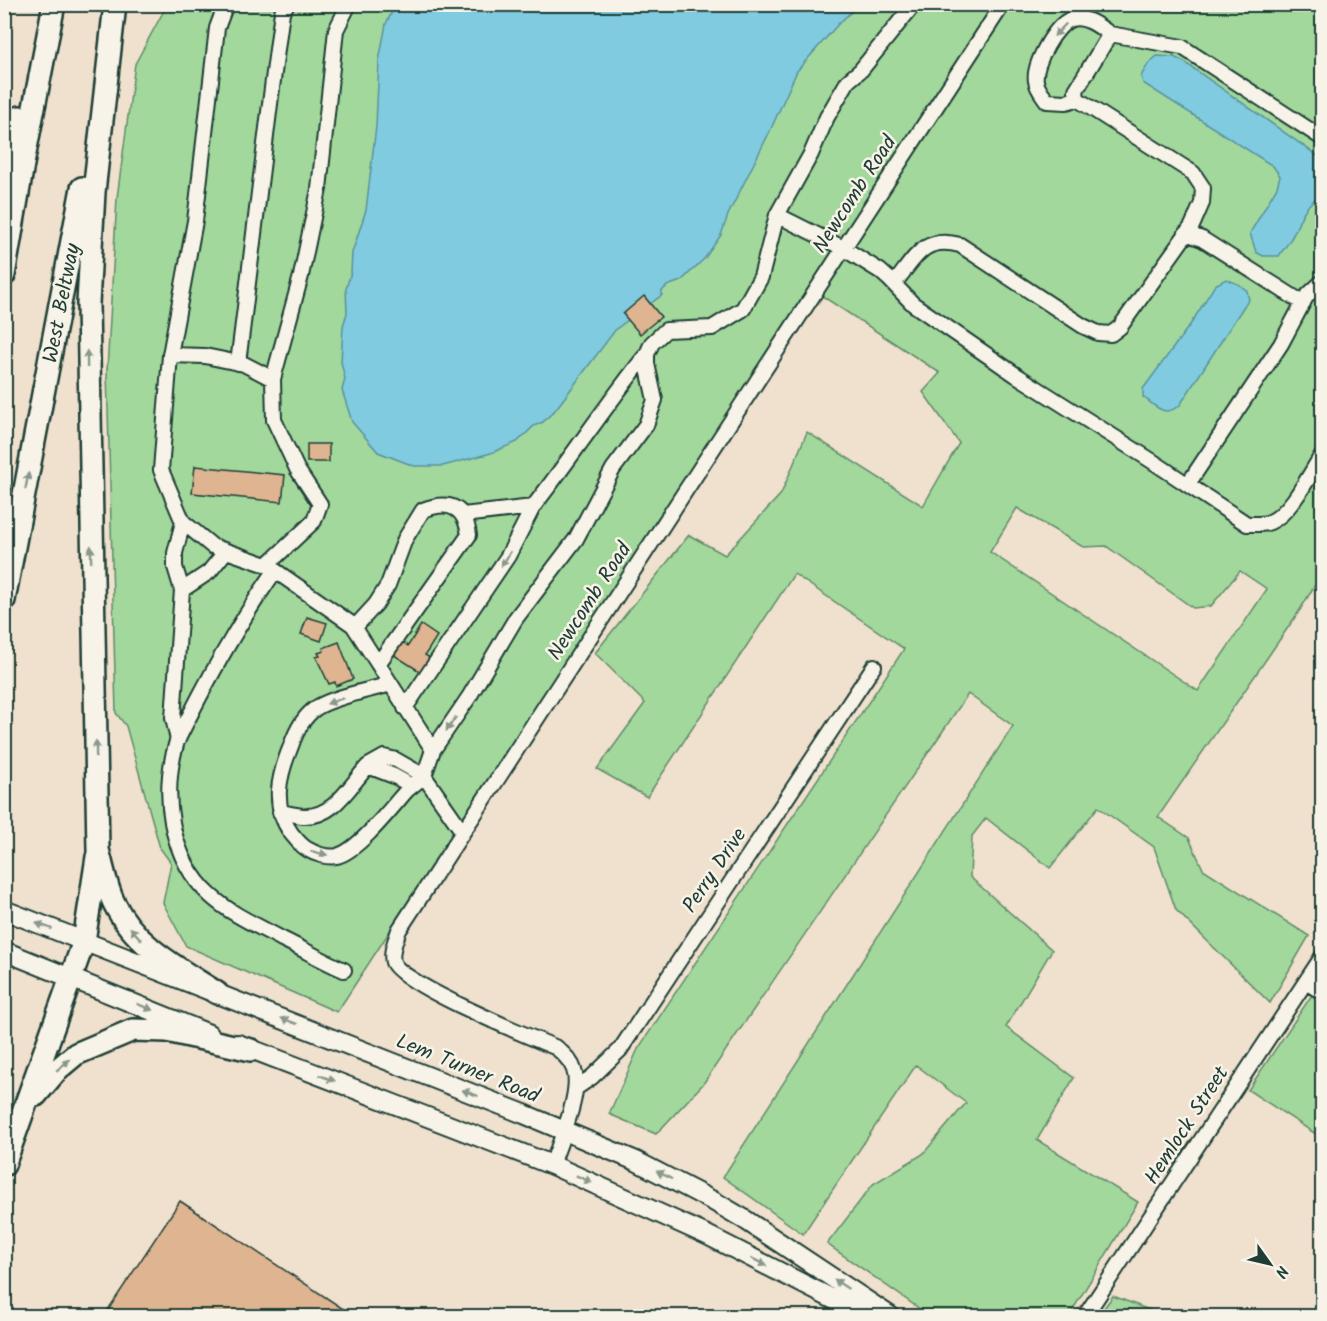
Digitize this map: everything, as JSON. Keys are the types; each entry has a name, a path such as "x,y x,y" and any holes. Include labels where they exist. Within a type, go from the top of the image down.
{"highway":[{"path":"4,171 54,4"},
{"path":"4,275 54,4"},
{"path":"4,1166 26,1110 84,941 98,850 88,304 94,192 115,4"},
{"name":"West Beltway","path":"4,600 115,4"},
{"path":"98,850 113,901 129,926 151,949 217,993"},
{"path":"26,1110 58,1069 76,1054 133,1030 167,1031 251,1050"}],"main road":[{"name":"Lem Turner Road","path":"4,910 563,1130 636,1161 716,1202 890,1317"},
{"path":"4,951 251,1050 552,1165 707,1235 866,1317"}],"street":[{"path":"226,4 218,28 195,221 170,355 161,470 183,522 212,546 271,568 355,627 433,750"},
{"path":"238,363 282,12 287,4"},
{"path":"344,970 235,913 210,895 178,846 171,816 171,772 178,740 224,650 271,568 314,521 320,504 297,469 274,420 273,379 301,276 319,189 336,30 349,4"},
{"path":"405,708 508,556 533,507 647,354 652,343 666,330 712,328 743,309 761,277 777,215 811,154 826,117 848,81 861,70 914,4"},
{"name":"Newcomb Road","path":"552,1165 576,1088 575,1071 569,1058 556,1048 450,1000 403,975 393,962 393,948 399,930 1003,4"},
{"path":"894,284 920,251 934,243 949,242 960,246 1083,326 1098,333 1111,334 1120,327 1186,233 1202,203 1203,188 1192,173 1077,99 1066,102 1047,101 1039,90 1035,79 1039,63 1060,27 1072,19 1086,20 1110,34 1182,47 1323,138"},
{"path":"1077,99 1076,90 1110,34"},
{"path":"777,215 843,248 880,271 913,304 1016,375 1247,524 1260,525 1271,522 1283,513 1323,455"},
{"path":"1186,233 1203,238 1303,303"},
{"path":"1188,484 1281,344 1306,297 1323,282"},
{"path":"391,684 318,707 305,719 296,733 281,769 278,792 280,812 285,825 300,845 316,855 338,856 359,842 412,786 424,777 433,750 469,697 516,618 576,539 613,469 646,425 655,400 647,354"},
{"path":"170,355 205,356 238,363 273,379"},
{"path":"355,627 376,604 388,585 405,539 423,510 445,504 460,511 468,523 469,536 378,663"},
{"path":"463,515 533,507"},
{"path":"178,740 173,718 182,590 175,567 175,553 183,522"},
{"path":"182,590 209,572 226,551"},
{"name":"Perry Drive","path":"576,1088 592,1077 620,1050 874,666"},
{"path":"280,812 305,816 320,813 336,804 368,766 384,758 396,760 424,777 463,832"},
{"path":"368,766 412,786"},
{"name":"Hemlock Street","path":"1085,1317 1323,957"},
{"path":"1306,982 1323,992"}],"green space":[{"path":"167,5 1322,5 1322,573 1300,610 1158,817 1189,838 1203,869 1309,936 1270,1003 1176,910 1154,847 1098,807 1050,868 986,818 972,836 970,877 1052,950 1006,1027 1074,1078 1037,1140 1138,1202 1069,1316 930,1316 827,1244 873,1184 923,1154 966,1103 916,1065 803,1234 723,1177 1013,726 968,694 703,1084 656,1134 609,1114 638,1049 904,649 794,574 647,797 597,769 645,703 595,653 689,535 725,555 781,494 807,432 923,506 959,443 923,392 940,373 810,288 337,1012 186,946 163,903 171,863 160,848 126,726 116,713 107,371 117,198 135,64","holes":["1017,508 1083,547 1106,546 1193,608 1211,606 1240,571 1267,589 1198,691 990,552"]},
{"path":"1322,980 1322,1138 1248,1090"},
{"path":"1113,1296 1165,1316 1098,1316"}],"water":[{"path":"395,5 859,5 840,22 797,71 728,215 721,235 705,258 681,281 667,286 662,291 662,295 616,329 556,409 517,442 491,453 443,466 414,466 378,452 352,422 342,390 345,379 341,362 343,326 347,313 346,289 351,272 352,253 366,210 376,126 379,61 386,24"},
{"path":"1157,56 1174,57 1184,62 1322,159 1322,200 1315,199 1306,209 1279,256 1263,256 1256,252 1250,233 1277,187 1280,176 1273,166 1143,83 1141,76 1148,64"},
{"path":"1226,279 1247,291 1249,300 1180,405 1169,411 1161,410 1143,397 1143,389 1192,322 1215,285"}],"building":[{"path":"644,296 661,317 640,334 623,314"},
{"path":"307,444 329,444 329,462 307,462"},
{"path":"195,466 285,475 282,502 192,493"},
{"path":"307,617 327,623 321,641 301,634"},
{"path":"421,625 437,636 425,655 433,660 424,674 394,655 402,642 408,646"},
{"path":"339,642 353,679 336,686 335,682 329,684 316,657 320,656 318,653 324,651 323,648"},
{"path":"180,1201 354,1316 104,1316"}]}
